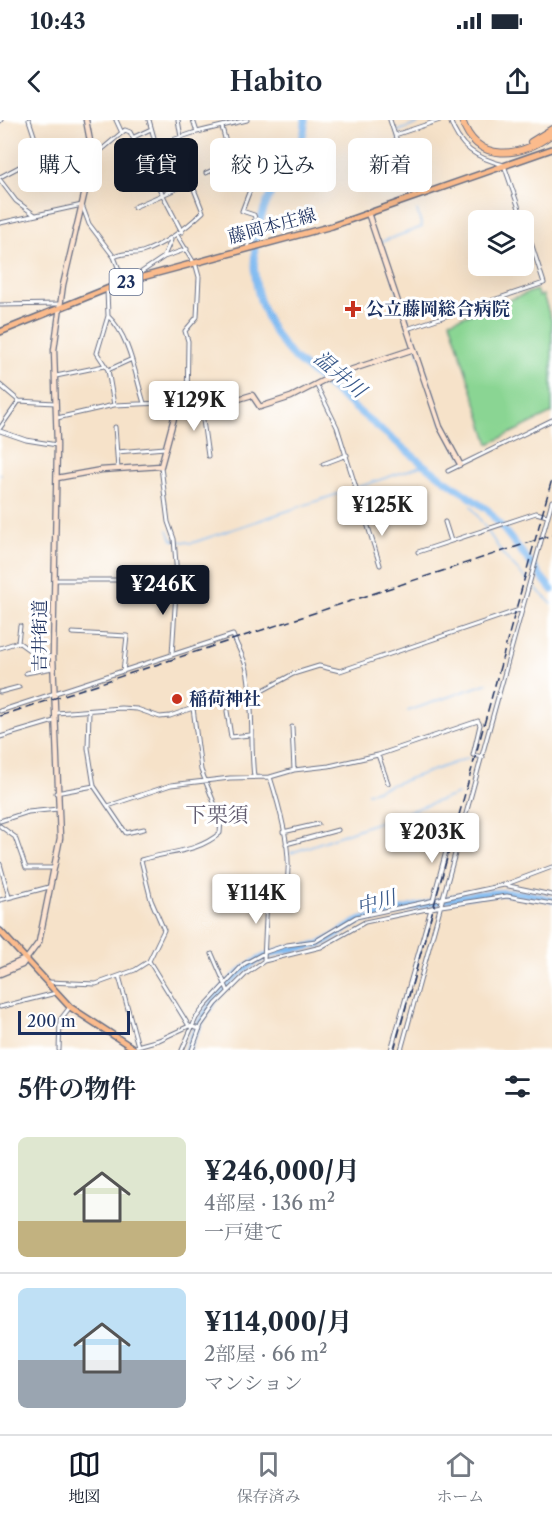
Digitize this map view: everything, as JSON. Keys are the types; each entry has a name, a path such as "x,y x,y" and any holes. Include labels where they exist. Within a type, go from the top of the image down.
{"highway":[{"path":"462,120 469,135 476,143 496,153 524,150 552,134"},
{"path":"467,120 472,133 480,141 499,149 526,144 552,129"}],"main road":[{"path":"87,122 90,138"},
{"name":"藤岡本庄線","path":"0,332 59,305 127,282 368,213 552,149"},
{"name":"吉井街道","path":"26,959 34,951 41,935 60,838 56,793 52,657 57,478 54,350 59,305 85,192"},
{"path":"368,213 440,428 460,464"},
{"path":"57,478 118,469 161,466 175,414 187,405 201,406 252,395 260,407 291,397 321,382 414,349"},
{"path":"1,934 70,1007 136,1048"},
{"path":"0,972 22,965 26,959"}],"street":[{"path":"29,120 34,138"},
{"path":"87,122 93,120"},
{"path":"116,120 122,133"},
{"path":"149,120 154,138"},
{"path":"178,120 181,137 247,120"},
{"path":"193,120 197,132"},
{"path":"390,120 415,196"},
{"path":"395,135 440,120"},
{"path":"450,120 456,135 468,150 477,156 504,165 519,210"},
{"path":"206,173 231,162 222,127"},
{"path":"102,147 125,130 133,137 152,129"},
{"path":"18,168 0,178 16,201 35,215"},
{"path":"134,207 166,192"},
{"path":"114,257 127,252 140,254 180,233 202,212 194,192"},
{"path":"249,192 242,211 254,215 255,218 249,248"},
{"path":"57,418 114,405 144,403 187,405 188,341 185,331 187,325 197,317 200,284 194,263 161,194"},
{"path":"0,223 82,206 89,224 114,257 127,282 164,257 187,249"},
{"path":"164,257 171,238"},
{"path":"407,329 544,283 534,253"},
{"path":"107,289 108,316 97,353 108,370 114,405"},
{"path":"0,305 59,305"},
{"path":"108,316 116,323 144,403"},
{"path":"108,370 130,360"},
{"path":"54,376 104,366"},
{"path":"321,382 347,455 380,565"},
{"path":"0,385 19,402 56,403"},
{"path":"19,402 0,429 26,440 57,446"},
{"path":"201,406 208,456"},
{"path":"448,471 552,420"},
{"path":"115,427 118,469"},
{"path":"117,452 167,447"},
{"path":"323,464 347,455"},
{"path":"161,466 168,522 174,538 177,580 172,654"},
{"path":"401,1050 552,501"},
{"path":"418,552 536,513 548,516"},
{"path":"445,522 451,541"},
{"path":"53,580 177,580"},
{"path":"54,713 137,709 160,717 171,716 193,708 266,690 305,670 319,666 340,671 523,609"},
{"path":"18,642 20,626"},
{"path":"72,633 127,636 123,672"},
{"path":"0,711 233,635 247,668 254,777"},
{"path":"18,642 36,655 52,657"},
{"path":"0,648 18,642"},
{"path":"26,673 53,668"},
{"path":"0,692 19,687"},
{"path":"46,982 96,984 149,961 164,930 151,900 141,860 161,854 186,853 220,833 221,820 210,789 204,780 193,708"},
{"path":"89,711 88,748 94,786 126,833 144,829"},
{"path":"227,711 231,737 250,735"},
{"path":"108,806 171,785 186,785 204,780 270,777 294,770 329,766 378,755 478,721 480,725 473,754 483,757"},
{"path":"0,737 54,722"},
{"path":"292,727 294,770"},
{"path":"378,755 388,783"},
{"path":"264,961 267,898 281,896 288,882 289,855 270,777"},
{"path":"56,793 94,786"},
{"path":"53,868 26,867 15,837 0,824 28,812 58,809"},
{"path":"283,832 318,824"},
{"path":"433,900 452,829"},
{"path":"286,844 338,830"},
{"path":"0,864 9,897"},
{"path":"182,1050 190,1026 205,1006 244,964 266,952 286,945 316,941 356,918 504,885 552,867"},
{"path":"504,885 552,895"},
{"path":"0,900 49,886"},
{"path":"192,1050 200,1029 212,1009 228,991 264,961 321,947 365,922 441,906 507,896 552,904"},
{"path":"391,1050 431,909"},
{"path":"212,954 228,991"},
{"path":"149,961 190,1026"},
{"path":"118,976 136,1048 190,1026 200,1029"},
{"path":"0,1008 56,993"},
{"path":"58,1050 60,1020 70,1007"}],"green space":[{"path":"536,290 539,297 543,295 552,322 552,413 489,444 450,321"}],"waterway":[{"name":"温井川","path":"305,120 300,143 267,201 259,225 255,248 255,271 258,294 266,316 294,358 424,465 488,510 552,590"},
{"path":"396,132 419,123 418,120"},
{"path":"381,242 422,227 417,210"},
{"path":"383,248 410,326"},
{"path":"413,334 442,421 462,458"},
{"path":"168,530 172,540 192,543 424,465"},
{"path":"471,506 504,556 528,581"},
{"path":"532,585 552,604"},
{"path":"408,711 488,683"},
{"path":"368,793 468,758"},
{"path":"291,853 458,794"},
{"name":"中川","path":"187,1050 202,1019 222,990 247,967 277,952 322,943 362,920 457,897 505,892 529,894 552,900"}],"railway":[{"path":"394,1050 552,479"},
{"path":"0,716 552,535"}],"place":[{"name":"公立藤岡総合病院","path":"353,309"},
{"name":"稲荷神社","path":"177,699"}],"district":[{"name":"下栗須","path":"217,814"}]}
